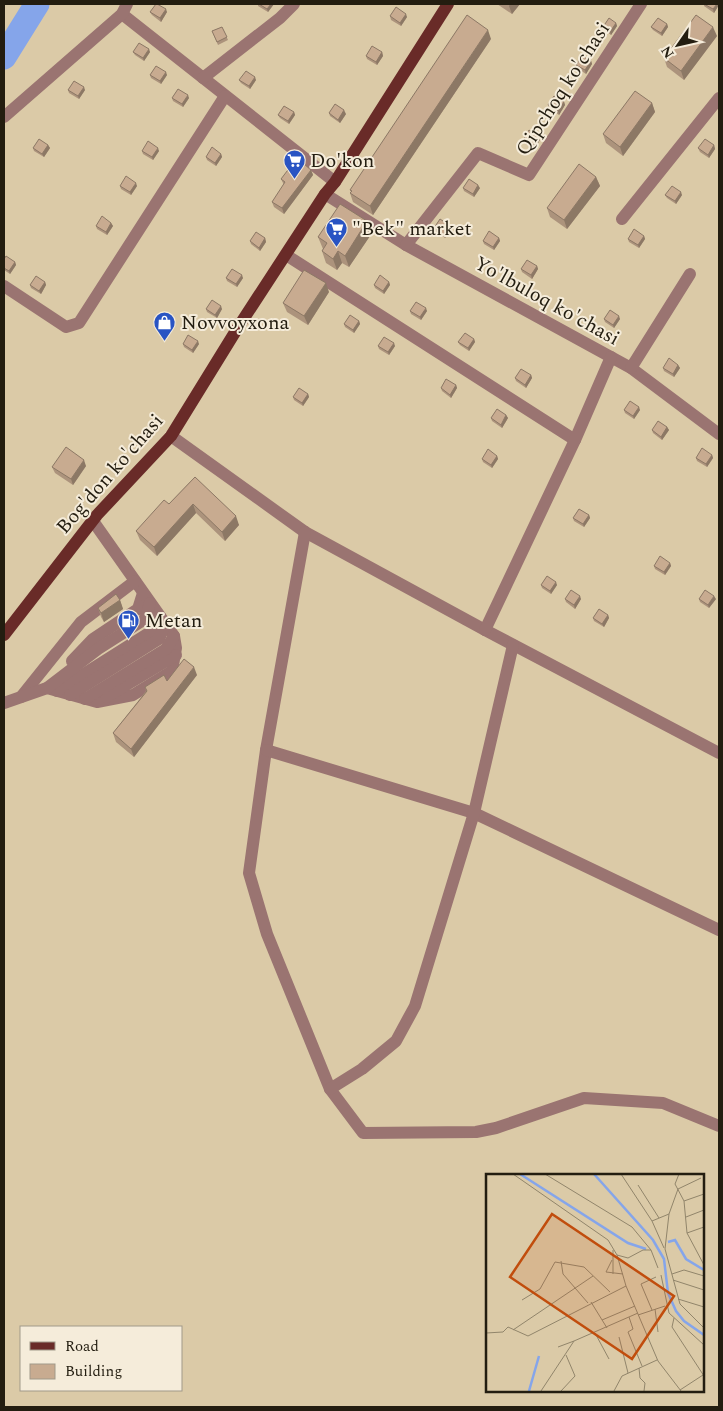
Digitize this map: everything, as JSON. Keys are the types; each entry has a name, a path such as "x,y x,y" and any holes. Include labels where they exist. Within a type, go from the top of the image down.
{"main road":[{"name":"Bog'don ko'chasi","path":"4,635 93,521 171,436 237,330 325,194 335,182 448,4"}],"street":[{"path":"203,78 280,18 294,4"},
{"name":"Qipchoq ko'chasi","path":"406,245 478,153 529,175 641,4"},
{"path":"4,117 124,9 203,78 335,182"},
{"path":"4,286 66,327 79,323 226,96"},
{"path":"622,219 719,98"},
{"name":"Yo'lbuloq ko'chasi","path":"325,194 406,245 632,368 718,430"},
{"path":"286,255 575,440"},
{"path":"632,368 690,274"},
{"path":"486,630 575,440 611,357"},
{"path":"171,436 305,532 719,753"},
{"path":"52,690 91,701 133,695 172,671 176,655 174,636 93,521"},
{"path":"305,532 266,750 249,873 267,934 330,1089 363,1133 476,1132 496,1128 584,1098 663,1103 719,1126"},
{"path":"21,697 81,622 134,581"},
{"path":"52,690 93,639 138,609 146,598"},
{"path":"4,703 52,690 152,631 162,620"},
{"path":"70,695 159,639 162,620"},
{"path":"91,701 166,649 174,636"},
{"path":"330,1089 362,1069 396,1041 415,1006 474,814 514,645"},
{"path":"266,750 474,814 719,930"}],"building":[{"path":"156,4 166,9 160,18 150,12"},
{"path":"259,4 271,4 267,9"},
{"path":"704,4 717,4 713,9"},
{"path":"396,7 406,14 400,23 390,16"},
{"path":"467,15 488,30 370,206 350,193 352,191 350,190"},
{"path":"696,15 713,27 681,71 664,58"},
{"path":"609,18 616,23 610,32 603,27"},
{"path":"658,18 667,24 661,33 651,27"},
{"path":"222,27 227,37 217,42 212,31"},
{"path":"139,43 149,49 143,58 133,52"},
{"path":"372,46 382,52 376,62 366,56"},
{"path":"582,56 591,61 585,70 576,65"},
{"path":"156,66 166,72 160,81 150,75"},
{"path":"246,71 255,77 249,86 239,80"},
{"path":"74,81 84,87 78,96 68,90"},
{"path":"178,89 188,95 182,104 172,98"},
{"path":"635,91 652,103 620,147 603,134"},
{"path":"554,96 564,102 558,111 548,105"},
{"path":"335,104 344,110 338,120 329,113"},
{"path":"284,106 294,112 288,121 278,115"},
{"path":"529,130 539,137 533,146 523,140"},
{"path":"39,139 48,145 42,154 33,148"},
{"path":"705,139 714,145 708,155 698,148"},
{"path":"148,141 158,148 152,157 142,151"},
{"path":"212,147 221,154 215,163 206,157"},
{"path":"297,158 311,170 282,208 272,202 285,182 281,179"},
{"path":"579,164 596,177 564,220 547,208"},
{"path":"126,176 136,183 130,192 120,186"},
{"path":"469,179 478,185 473,194 463,188"},
{"path":"672,186 681,192 675,201 665,195"},
{"path":"340,204 367,221 345,256 338,251 333,259 322,251 327,243 318,237"},
{"path":"102,216 111,223 106,232 96,226"},
{"path":"440,219 449,225 444,235 434,228"},
{"path":"634,229 644,236 638,245 628,239"},
{"path":"489,231 499,238 493,247 483,241"},
{"path":"256,232 265,238 259,248 250,241"},
{"path":"6,256 15,262 9,271 4,268"},
{"path":"527,260 537,266 531,275 521,269"},
{"path":"232,269 242,275 236,284 226,278"},
{"path":"304,270 326,283 304,316 283,303"},
{"path":"380,275 389,282 383,291 374,285"},
{"path":"36,276 45,282 39,291 30,285"},
{"path":"212,300 221,306 215,315 206,309"},
{"path":"416,302 426,308 420,317 410,311"},
{"path":"610,310 619,316 613,325 604,319"},
{"path":"350,315 359,321 353,330 344,324"},
{"path":"465,333 474,339 468,348 458,342"},
{"path":"188,335 198,341 192,350 183,344"},
{"path":"384,337 394,343 388,352 378,346"},
{"path":"669,358 678,365 673,374 663,368"},
{"path":"521,369 531,375 525,385 515,378"},
{"path":"446,379 456,385 450,395 441,388"},
{"path":"299,388 308,394 302,403 293,397"},
{"path":"630,401 639,407 633,416 624,410"},
{"path":"497,409 506,415 501,425 491,418"},
{"path":"658,421 667,427 661,437 652,430"},
{"path":"66,447 84,460 71,479 52,467"},
{"path":"702,448 712,455 706,464 696,458"},
{"path":"488,449 497,456 491,465 482,459"},
{"path":"195,477 236,516 222,532 193,504 154,547 136,531 164,500 169,504"},
{"path":"579,509 589,515 583,524 573,518"},
{"path":"660,556 670,563 664,572 654,566"},
{"path":"547,576 556,582 550,591 541,585"},
{"path":"571,590 580,596 574,605 565,599"},
{"path":"705,590 714,596 708,605 699,599"},
{"path":"116,594 120,600 101,613 98,608"},
{"path":"599,609 608,615 602,624 593,618"},
{"path":"184,659 194,667 131,749 113,733 147,691 145,687 164,675 167,681"}],"waterway":[{"path":"4,57 37,4"}],"place":[{"name":"Do'kon","path":"294,180"},
{"name":"\"Bek\" market","path":"336,248"},
{"name":"Novvoyxona","path":"165,342"},
{"name":"Metan","path":"129,640"}]}
